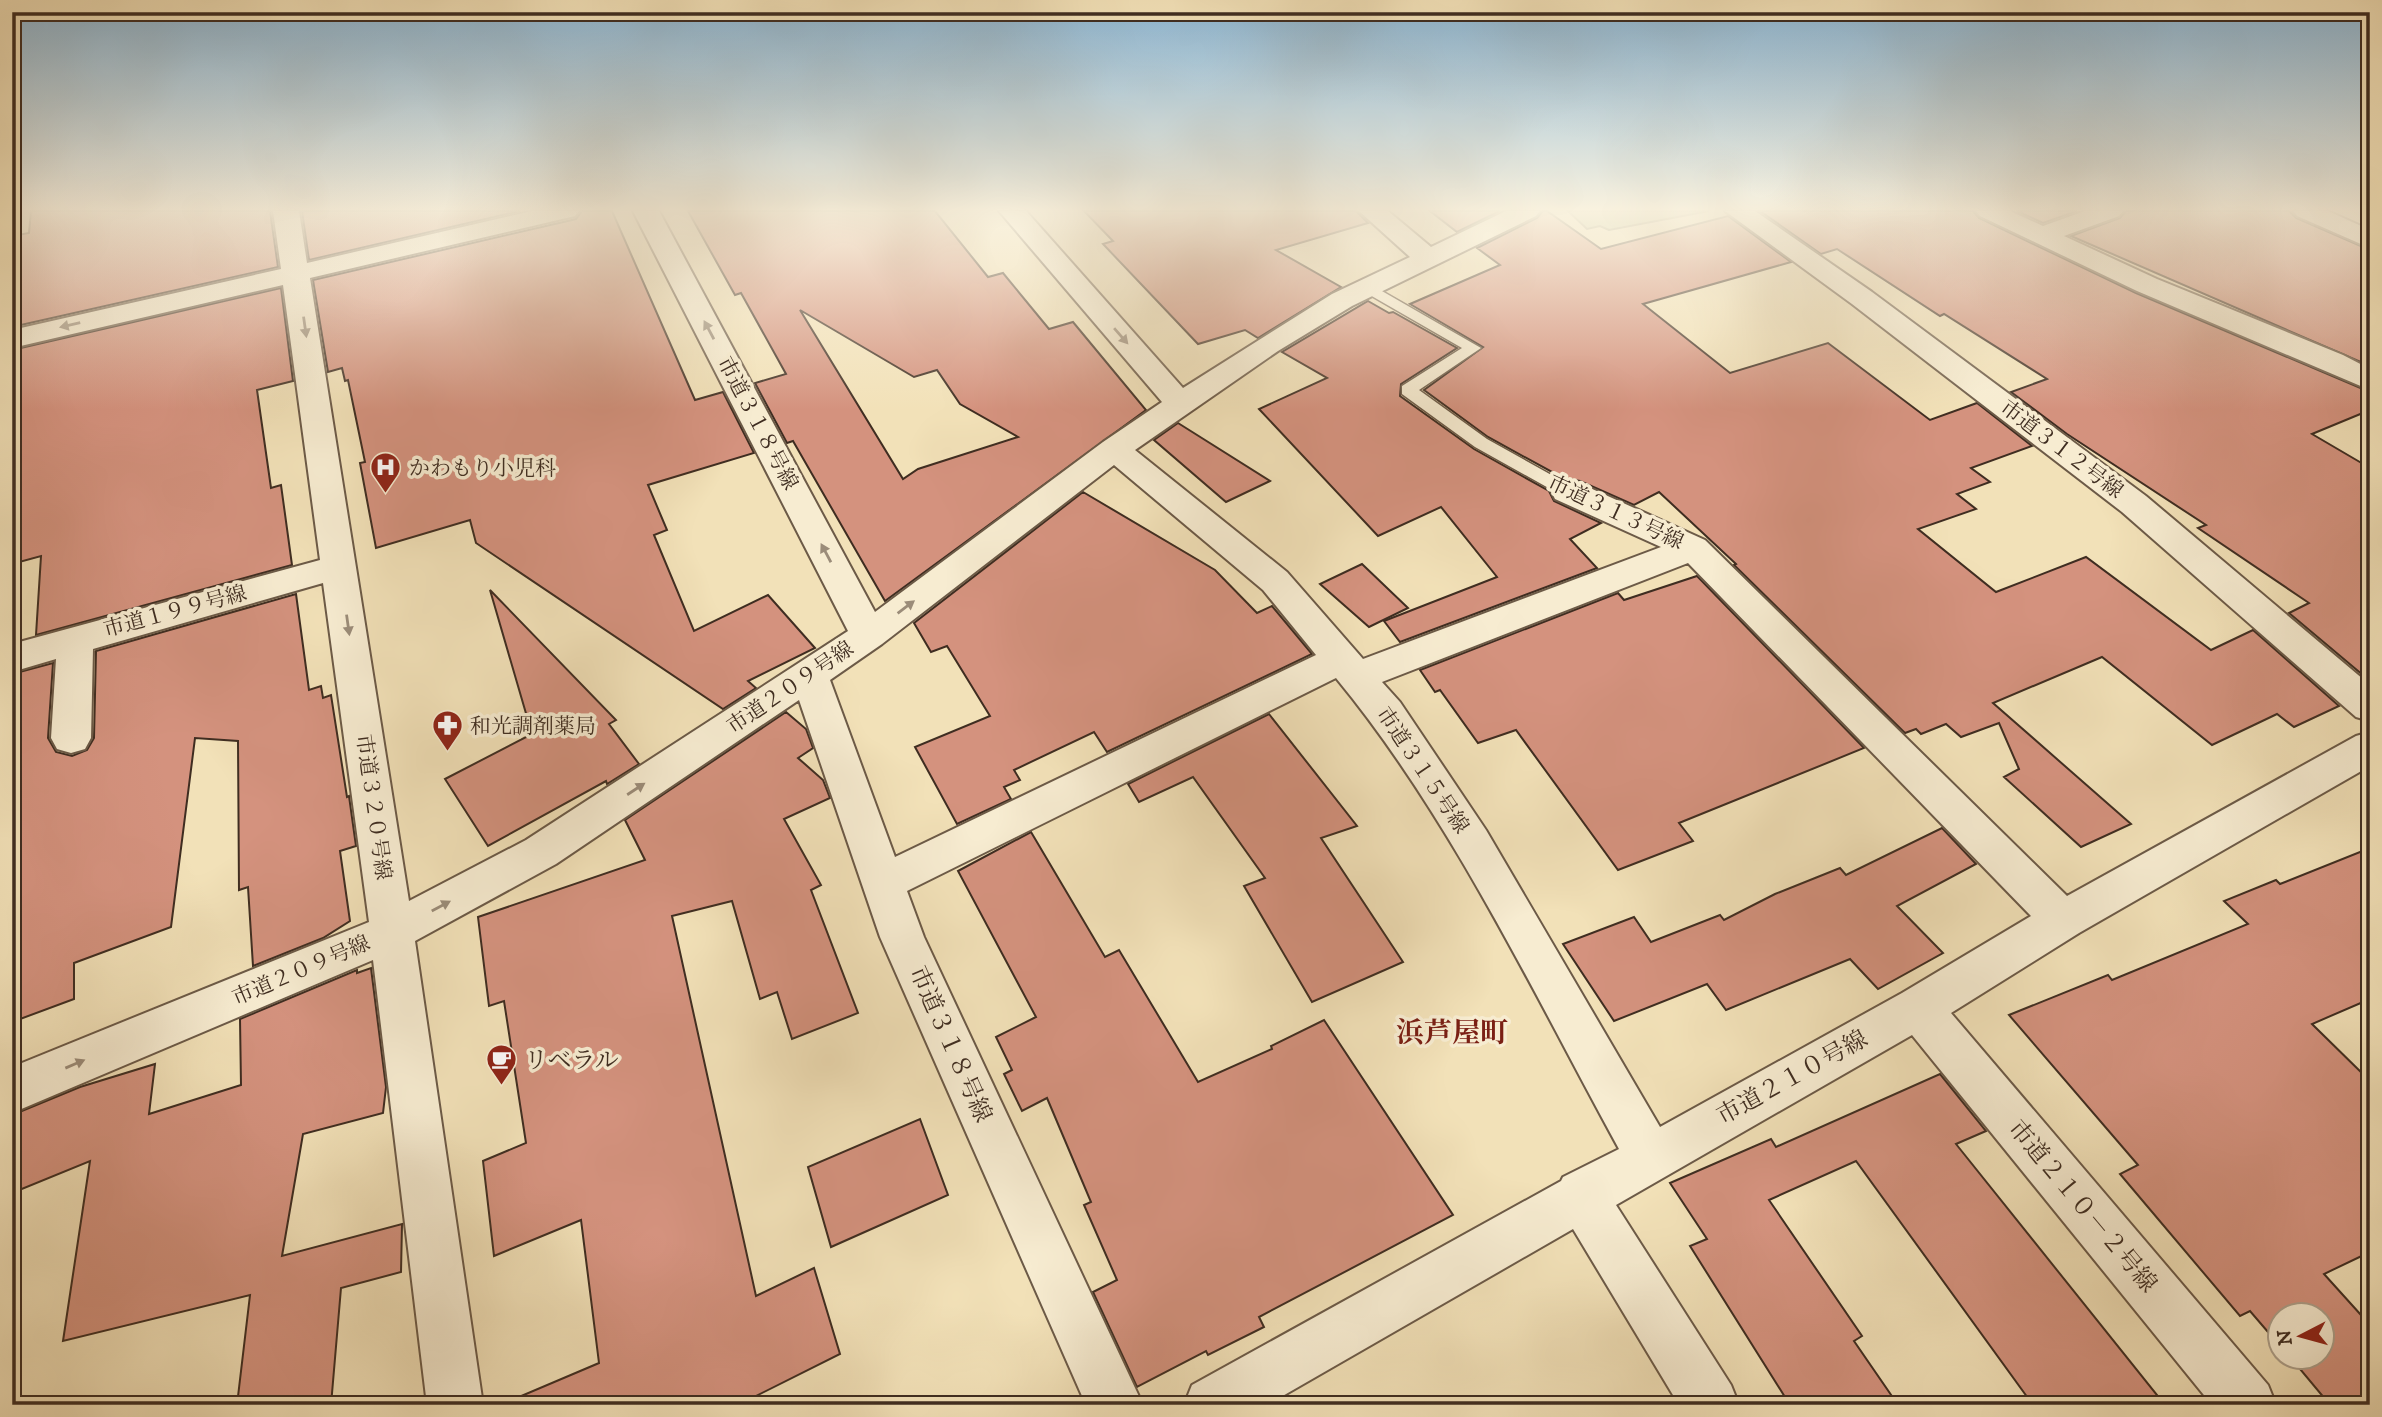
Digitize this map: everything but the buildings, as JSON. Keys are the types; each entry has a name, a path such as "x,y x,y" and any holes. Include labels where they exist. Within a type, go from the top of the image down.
{"street":[{"path":"12,339 275,277"},
{"name":"市道３２０号線","path":"298,277 393,932 455,1405"},
{"name":"市道３１８号線","path":"681,277 869,635"},
{"path":"1070,277 1181,405"},
{"name":"市道２０９号線","path":"12,1090 393,932 541,852 869,635 1114,449 1268,345 1391,277"},
{"name":"市道３１２号線","path":"1832,277 2134,504 2370,708"},
{"path":"2130,277 2332,361 2370,381"},
{"name":"市道３１５号線","path":"1114,449 1275,581 1386,712 1471,842 1650,1156"},
{"name":"市道３１３号線","path":"1567,491 1692,548 2063,920"},
{"path":"883,883 1348,668 1692,548"},
{"name":"市道１９９号線","path":"12,658 75,638 339,567"},
{"path":"71,738 75,638"},
{"name":"市道３１８号線","path":"809,675 902,937 1115,1405"},
{"name":"市道２１０号線","path":"1212,1405 1650,1156 1918,1008 2063,920 2370,747"},
{"name":"市道２１０－２号線","path":"1918,1008 2248,1405"},
{"path":"1581,1195 1711,1405"}],"lane":[{"name":"市道３１３号線","path":"1368,288 1474,348 1408,390 1481,443 1567,491"}],"place":[{"name":"かわもり小児科","path":"386,495"},
{"name":"和光調剤薬局","path":"447,753"},
{"name":"リベラル","path":"501,1087"}],"district":[{"name":"浜芦屋町","path":"1452,1032"}]}
